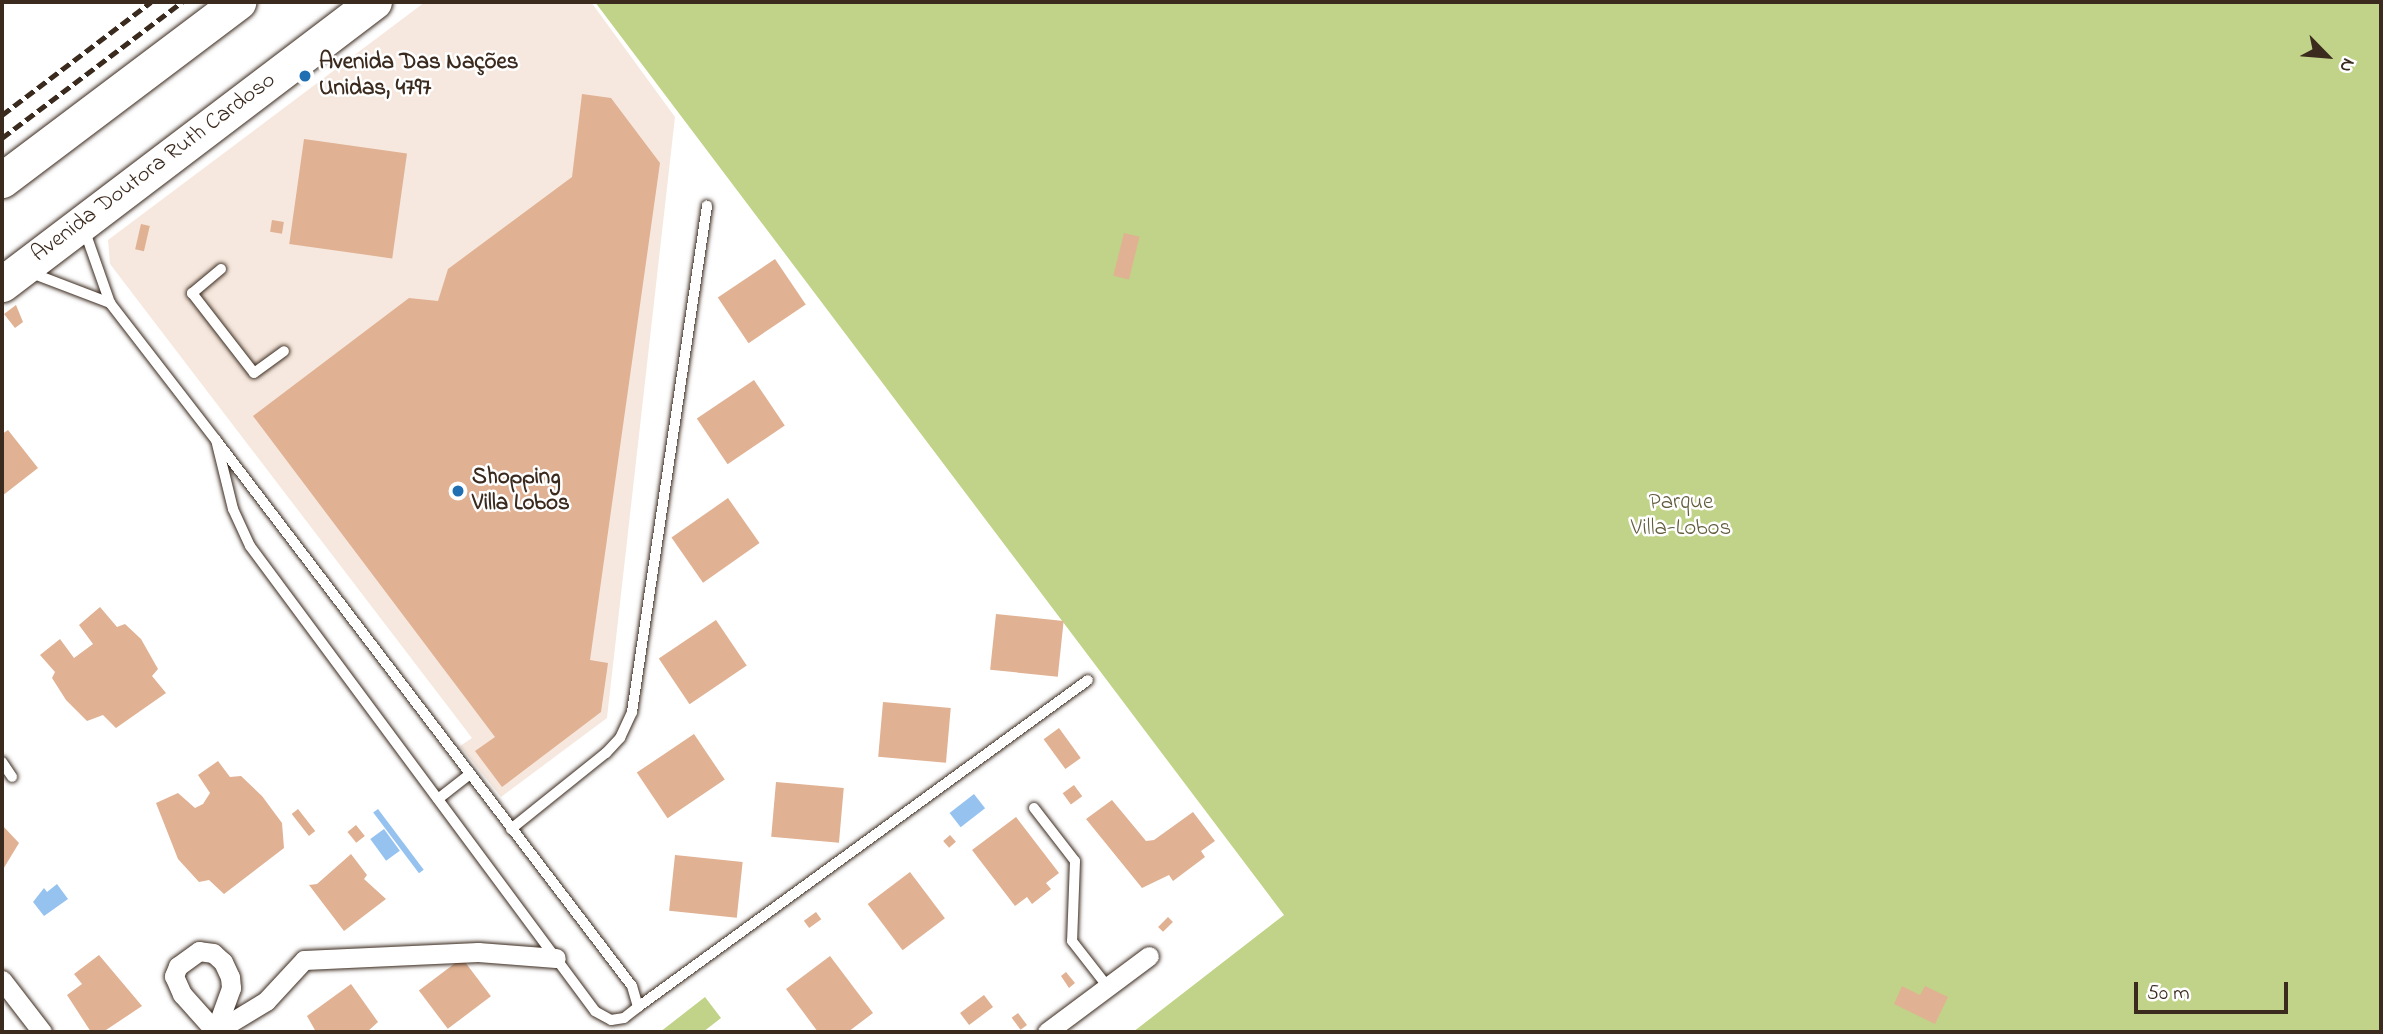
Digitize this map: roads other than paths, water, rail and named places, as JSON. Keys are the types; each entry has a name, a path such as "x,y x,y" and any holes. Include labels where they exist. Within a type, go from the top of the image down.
{"highway":[{"path":"2,180 238,2"},
{"name":"Avenida Doutora Ruth Cardoso","path":"11,276 374,2"}],"street":[{"path":"215,1032 266,1001 303,960 478,952 556,958"},
{"path":"1047,1032 1149,956"},
{"path":"2,980 42,1032"}],"lane":[{"path":"511,829 606,753 620,738 632,712 707,206"},
{"path":"82,222 110,303 632,986 638,1007"},
{"path":"221,269 191,293 254,373 284,351"},
{"path":"11,276 110,303"},
{"path":"216,440 233,509 250,546 556,958 604,1018 624,1018 1088,680"},
{"path":"2,762 12,777"},
{"path":"438,799 470,775"},
{"path":"1034,808 1075,861 1072,941 1108,987"}],"water":[{"path":"974,794 985,808 961,827 950,813"},
{"path":"378,809 424,870 419,873 373,813"},
{"path":"384,829 400,851 386,861 370,839"},
{"path":"57,884 68,899 44,916 33,902 44,888 47,892"}],"railway":[{"path":"2,115 151,2"},
{"path":"2,138 182,2"}],"place":[{"name":"Avenida Das Nações Unidas, 4797","path":"305,76"},
{"name":"Shopping Villa Lobos","path":"458,491"}],"park label":[{"name":"Parque Villa-Lobos","path":"1681,516"}]}
